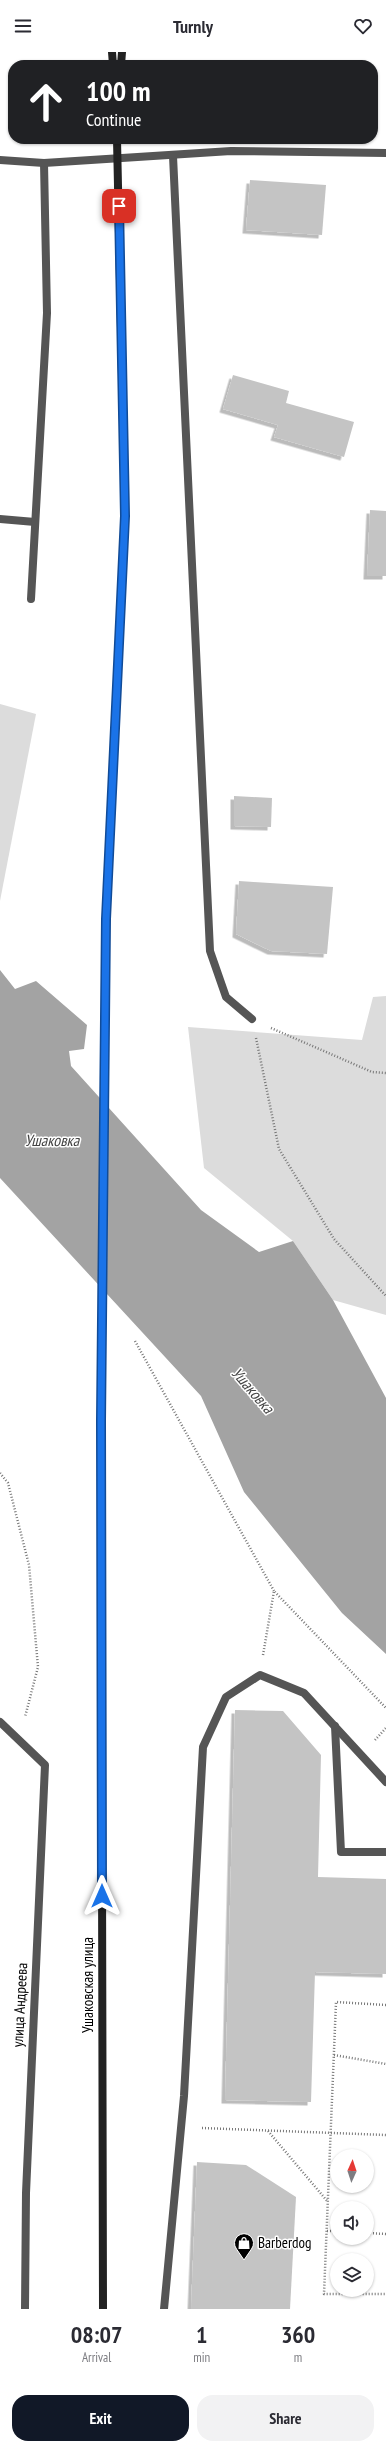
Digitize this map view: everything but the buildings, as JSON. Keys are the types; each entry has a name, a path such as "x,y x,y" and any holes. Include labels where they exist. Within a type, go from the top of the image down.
{"main road":[{"path":"118,144 118,160"},
{"name":"Ушаковская улица","path":"103,2309 101,1421 106,919 125,516 118,160"}],"street":[{"path":"0,160 44,163 118,160 231,151 386,153"},
{"path":"173,156 210,951 226,997 252,1019"},
{"path":"31,599 47,312 44,163"},
{"path":"0,519 35,522"},
{"path":"164,2309 181,2127 203,1747 226,1696 260,1675 304,1693 386,1782"},
{"name":"улица Андреева","path":"0,1722 45,1765 26,2193 25,2309"},
{"path":"335,1726 341,1852 386,1852"}],"path":[{"path":"252,1019 372,1072 386,1073"},
{"path":"252,1019 279,1149 334,1239 386,1296"},
{"path":"135,1341 274,1591 386,1708"},
{"path":"0,1474 8,1482 29,1565 38,1667 19,1740"},
{"path":"260,1675 274,1591"},
{"path":"386,2005 336,2002 324,2294 386,2294"},
{"path":"334,2055 386,2064"},
{"path":"181,2127 386,2135"},
{"path":"268,2130 328,2202"},
{"path":"374,2233 386,2234"}],"shaded area":[{"path":"0,704 36,714 0,901"},
{"path":"386,996 386,1315 333,1300 293,1241 204,1168 188,1027 362,1040 373,997"}],"water":[{"name":"Ушаковка","path":"0,970 15,989 36,981 87,1025 84,1049 69,1051 71,1066 201,1210 259,1252 293,1241 333,1300 386,1398 386,1654 342,1613 244,1492 201,1396 0,1178"}],"place":[{"name":"Barberdog","path":"244,2260"}],"route":[{"path":"102,1896 101,1421 106,919 125,516 119,206"}]}
